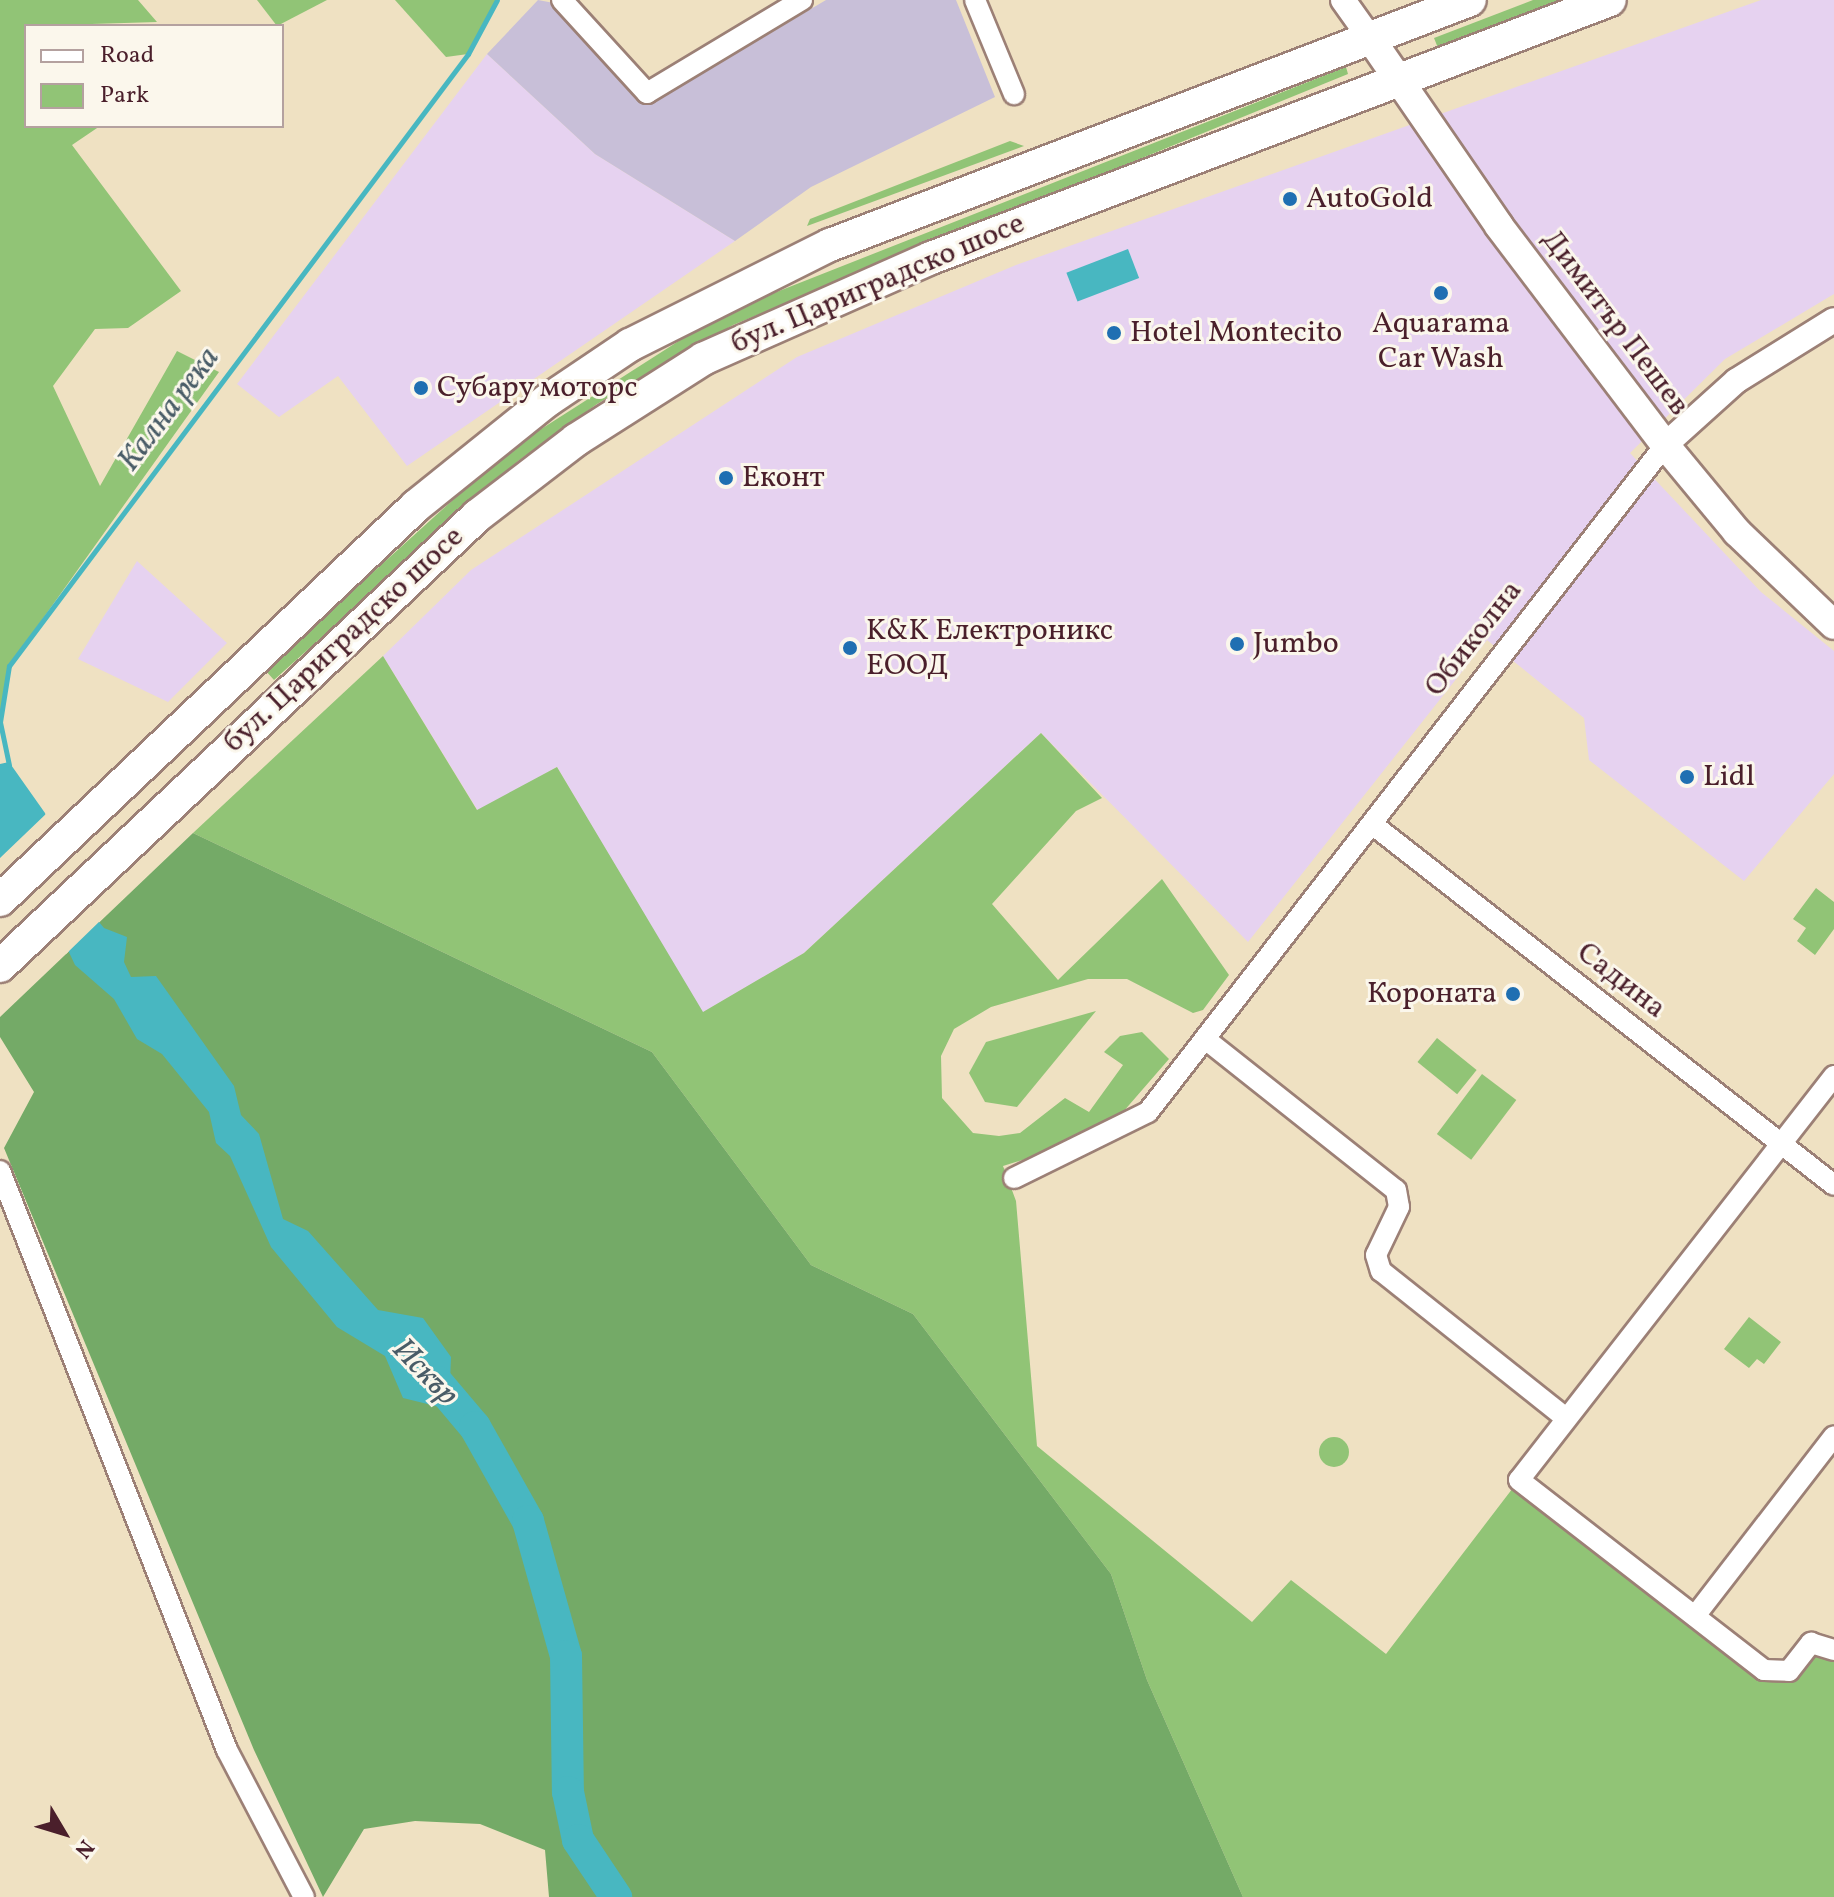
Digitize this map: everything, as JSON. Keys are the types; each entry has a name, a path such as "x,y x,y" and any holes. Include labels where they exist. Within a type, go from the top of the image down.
{"highway":[{"name":"бул. Цариградско шосе","path":"0,900 416,506 548,400 630,345 830,245 1470,0"},
{"name":"бул. Цариградско шосе","path":"1,966 477,516 576,440 703,359 878,279 1610,0"}],"main road":[{"name":"Димитър Пешев","path":"1370,38 1665,445 1737,532 1834,625"}],"street":[{"path":"562,0 647,93 802,0"},
{"path":"975,0 1014,94"},
{"path":"1343,0 1370,38"},
{"name":"Обиколна","path":"1014,1178 1148,1112 1209,1042 1372,824 1665,445 1736,381 1834,320"},
{"name":"Садина","path":"1372,824 1834,1185"},
{"path":"1209,1042 1388,1182 1400,1199 1376,1255 1381,1271 1566,1418"},
{"path":"1834,1076 1519,1480 1764,1670 1789,1671 1811,1643 1834,1650"},
{"path":"0,1171 227,1750 304,1897"},
{"path":"1695,1616 1834,1436"}],"shaded area":[{"path":"538,0 559,4 651,104 826,0 956,0 995,97 811,187 735,241 595,154 487,54"},
{"path":"1761,0 1834,0 1834,294 1725,359 1630,453 1761,592 1834,651 1834,774 1744,881 1589,760 1584,718 1487,640 1248,942 1041,733 804,953 702,1013 557,767 478,811 383,656 471,570 797,357 1016,265"},
{"path":"487,54 595,154 735,241 407,466 338,376 279,417 237,384"},
{"path":"137,561 227,643 168,702 78,659"}],"green space":[{"path":"0,0 138,0 157,22 24,24 24,128 97,128 72,145 181,291 128,328 95,329 53,386 100,486 177,351 219,372 9,666 0,722"},
{"path":"257,0 327,0 281,24 275,24"},
{"path":"395,0 497,0 468,54 446,57"},
{"path":"1533,0 1564,0 1438,48 1434,38"},
{"path":"1346,67 1348,74 733,325 597,404 518,461 274,680 265,670 507,451 721,314"},
{"path":"1010,141 1024,146 807,226 810,219"},
{"path":"383,656 477,810 557,767 703,1012 804,953 1041,733 1102,798 1076,811 992,904 1058,980 1162,879 1229,975 1203,1010 1193,1013 1127,979 1088,979 991,1007 954,1029 941,1056 942,1098 973,1133 999,1136 1020,1133 1065,1098 1089,1112 1123,1065 1104,1052 1120,1036 1142,1032 1169,1059 1123,1112 1067,1146 1003,1166 1016,1201 1037,1446 1252,1622 1291,1580 1386,1654 1519,1480 1764,1670 1789,1671 1811,1643 1834,1650 1834,1897 1243,1897 1147,1680 1111,1574 913,1314 811,1265 652,1052 193,833"},
{"path":"193,833 652,1052 811,1265 913,1314 1111,1574 1147,1680 1243,1897 549,1897 545,1850 480,1824 415,1821 364,1829 323,1897 254,1750 4,1148 34,1092 0,1037 0,1017"},
{"path":"1816,888 1834,902 1834,929 1815,955 1797,941 1806,928 1793,919"},
{"path":"1096,1011 1017,1107 985,1102 969,1073 986,1042"},
{"path":"1437,1038 1477,1070 1457,1094 1417,1062"},
{"path":"1482,1074 1516,1100 1471,1160 1437,1134"},
{"path":"1749,1317 1781,1342 1764,1364 1757,1359 1749,1368 1724,1349"},
{"path":"1334,1437 1345,1441 1349,1452 1345,1463 1334,1467 1323,1463 1319,1452 1323,1441"}],"water":[{"path":"1128,249 1139,278 1077,302 1066,273"},
{"path":"9,762 45,813 66,882 104,928 127,937 124,962 131,977 156,976 234,1086 241,1115 259,1134 283,1219 308,1231 378,1310 423,1318 451,1357 450,1382 464,1413 403,1398 385,1356 337,1327 271,1247 230,1156 216,1143 209,1112 162,1054 137,1039 114,999 75,965 58,929 0,861 0,764"}],"pier":[{"path":"48,812 69,880 102,919 66,954 0,867 0,858"}],"waterway":[{"name":"Кална река","path":"9,765 0,722 9,666 468,54 497,0"},
{"name":"Искър","path":"437,1382 475,1427 528,1521 566,1656 568,1792 578,1840 616,1897"}],"place":[{"name":"AutoGold","path":"1290,199"},
{"name":"Aquarama Car Wash","path":"1441,293"},
{"name":"Hotel Montecito","path":"1114,333"},
{"name":"Субару моторс","path":"421,388"},
{"name":"Еконт","path":"726,478"},
{"name":"Jumbo","path":"1237,644"},
{"name":"K&K Електроникс ЕООД","path":"850,648"},
{"name":"Lidl","path":"1687,777"},
{"name":"Короната","path":"1513,994"}]}
